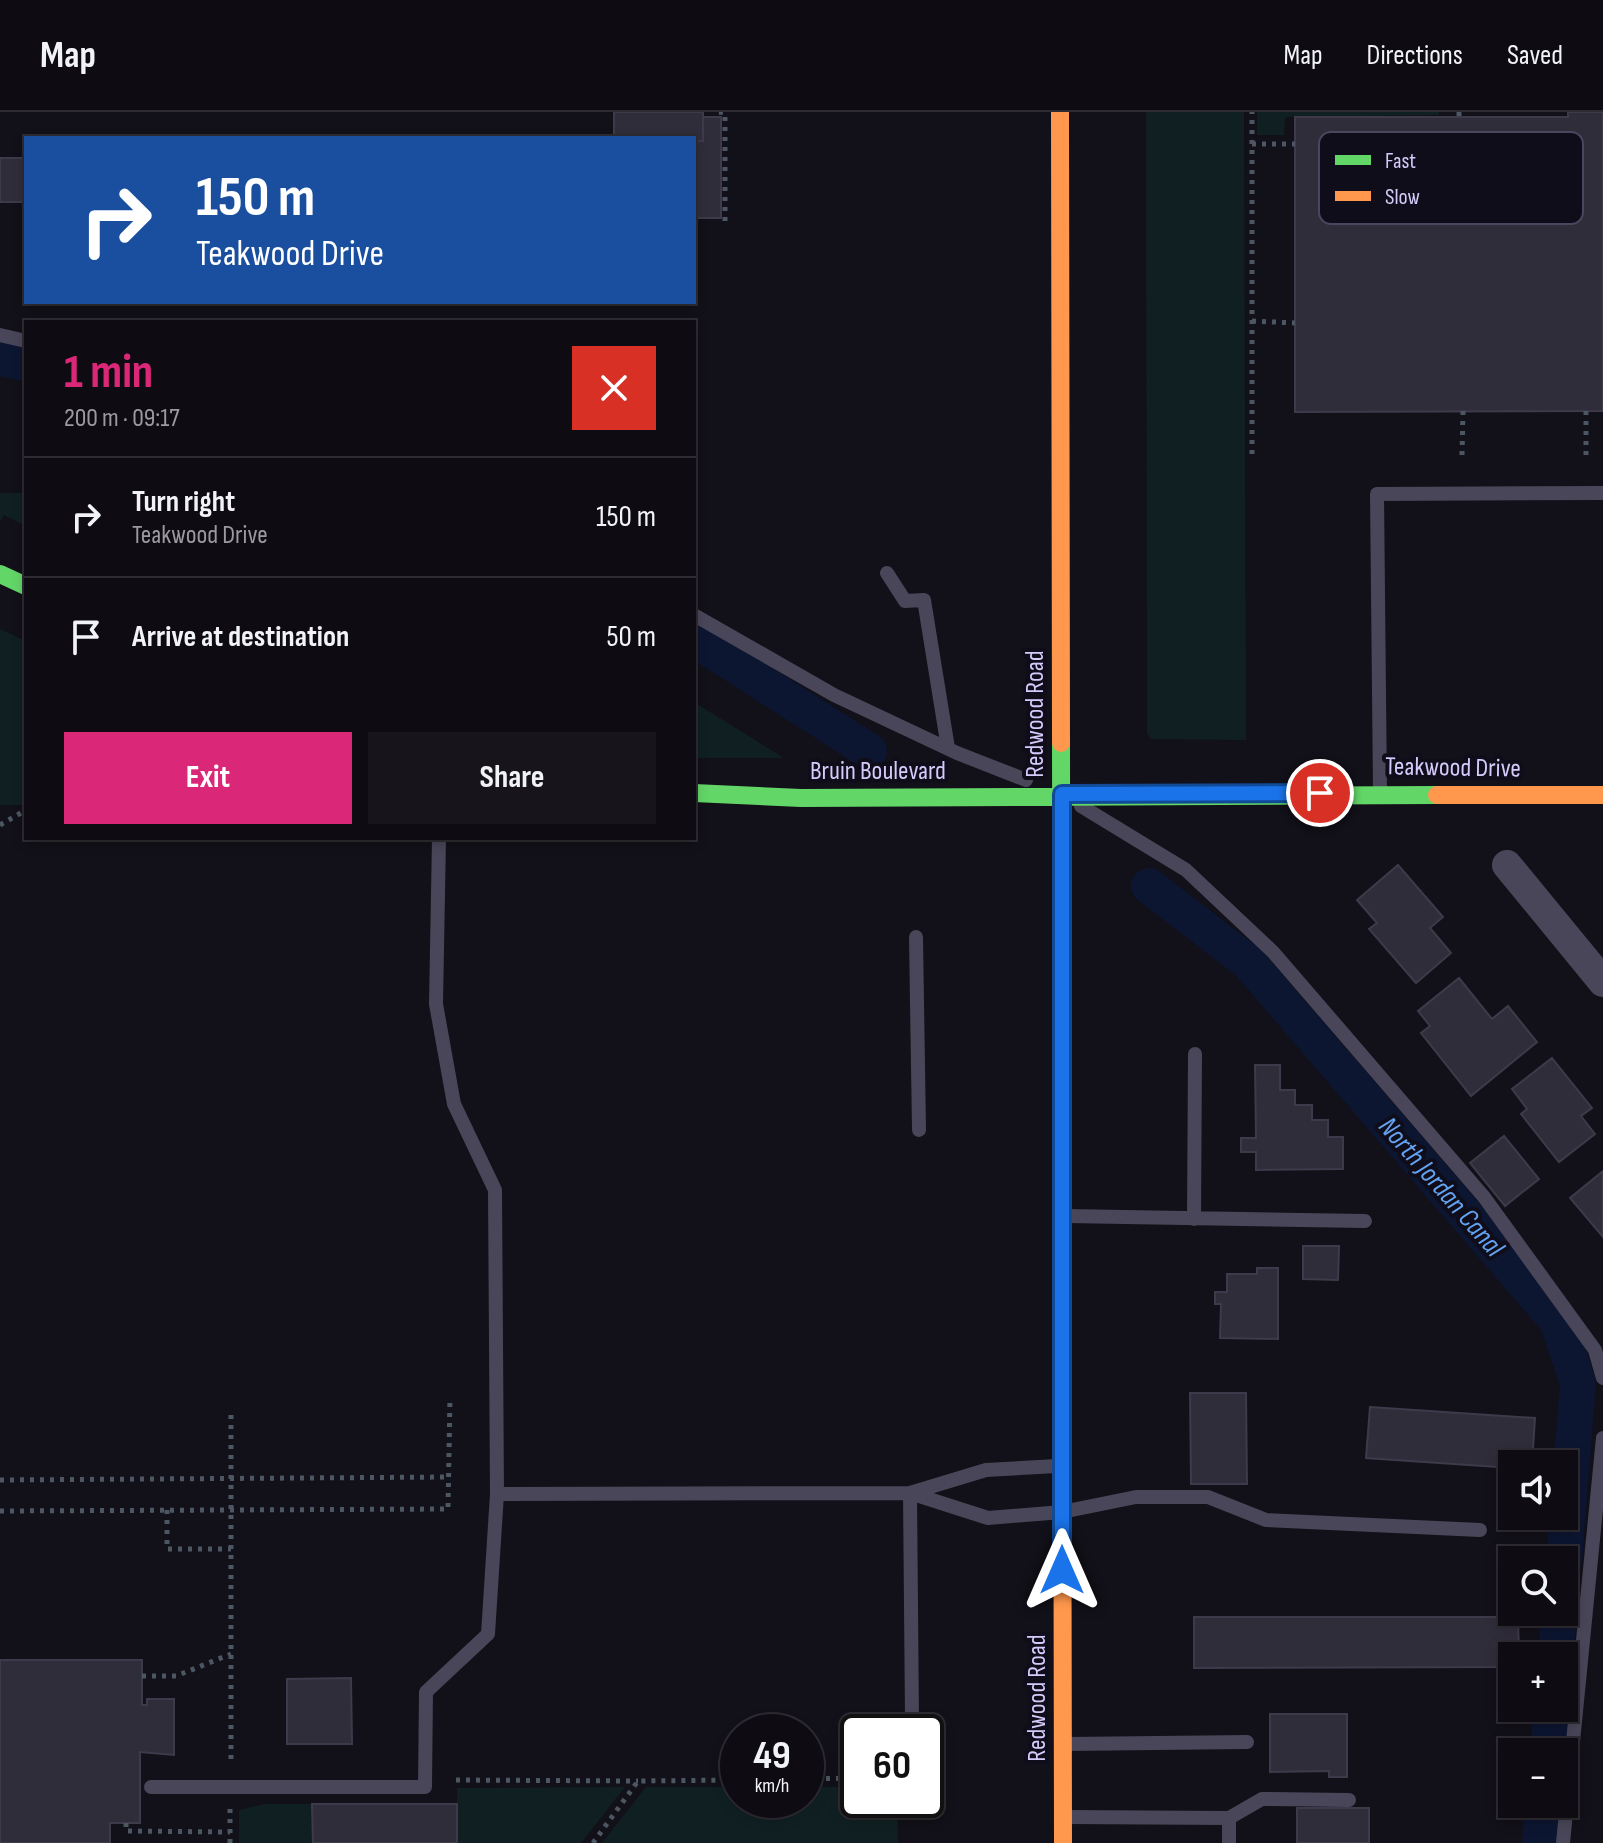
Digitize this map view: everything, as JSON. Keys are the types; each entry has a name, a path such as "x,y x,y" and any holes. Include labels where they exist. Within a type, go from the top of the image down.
{"main road":[{"name":"Redwood Road","path":"1060,112 1063,1843"},
{"path":"0,574 24,585"},
{"name":"Bruin Boulevard","path":"696,793 801,798 1062,794"},
{"name":"Teakwood Drive","path":"1062,794 1603,795"}],"street":[{"path":"1507,865 1603,982"}],"lane":[{"path":"0,335 24,341"},
{"path":"1380,793 1377,494 1603,493"},
{"path":"887,573 905,601 924,600 948,748"},
{"path":"696,616 834,695 948,748 1062,794 1186,870 1273,952 1484,1197 1595,1350 1603,1378"},
{"path":"151,1787 425,1787 426,1692 488,1634 497,1494 495,1190 454,1104 436,1004 439,840"},
{"path":"916,937 919,1130"},
{"path":"1194,1219 1195,1054"},
{"path":"1061,1216 1365,1221"},
{"path":"1563,1843 1603,1438"},
{"path":"497,1494 910,1493 986,1470 1062,1465"},
{"path":"910,1493 988,1518 1062,1512 1136,1497 1208,1497 1266,1520 1480,1530"},
{"path":"910,1493 912,1714"},
{"path":"1063,1744 1247,1742"},
{"path":"1063,1817 1229,1818 1262,1799 1349,1800"},
{"path":"1229,1818 1229,1843"}],"path":[{"path":"719,112 725,113 725,227"},
{"path":"1252,112 1252,454"},
{"path":"1252,144 1295,144"},
{"path":"1252,321 1295,323"},
{"path":"1462,455 1463,411"},
{"path":"1586,411 1586,456"},
{"path":"0,825 24,811"},
{"path":"0,1511 448,1509 450,1397"},
{"path":"230,1843 231,1415"},
{"path":"0,1480 450,1477"},
{"path":"167,1510 167,1549 231,1549"},
{"path":"142,1676 176,1676 231,1654"},
{"path":"456,1780 720,1780"},
{"path":"593,1843 638,1781"},
{"path":"126,1823 126,1831 230,1832"}],"shaded area":[{"path":"1146,112 1244,112 1246,740 1151,739 1147,733"},
{"path":"1257,112 1439,112 1439,115 1285,117 1284,135 1257,135"},
{"path":"0,493 24,493 24,525 4,515 0,522"},
{"path":"0,629 24,640 24,805 0,805"},
{"path":"696,703 784,758 696,758"},
{"path":"625,1787 581,1843 457,1843 457,1788"},
{"path":"646,1787 720,1787 720,1818 824,1818 824,1787 840,1787 840,1818 897,1818 898,1843 602,1843"},
{"path":"265,1804 312,1804 313,1843 239,1843 239,1810"}],"building":[{"path":"614,112 703,112 703,141 696,141 696,136 614,136"},
{"path":"1568,112 1603,112 1603,411 1295,412 1295,117 1568,117"},
{"path":"703,117 721,117 721,218 696,218 696,141 703,141"},
{"path":"0,158 24,158 24,202 0,202"},
{"path":"1398,865 1443,917 1430,928 1451,953 1416,983 1369,929 1377,923 1357,900"},
{"path":"1459,978 1492,1019 1508,1006 1537,1042 1471,1096 1421,1033 1430,1026 1418,1011"},
{"path":"1552,1058 1592,1108 1581,1116 1595,1134 1559,1162 1521,1114 1527,1109 1512,1089"},
{"path":"1255,1065 1280,1065 1280,1090 1295,1090 1295,1105 1312,1105 1312,1120 1328,1120 1328,1137 1343,1137 1343,1169 1256,1170 1256,1152 1241,1152 1241,1138 1256,1138"},
{"path":"1504,1136 1539,1179 1505,1206 1470,1163"},
{"path":"1603,1171 1603,1237 1570,1198"},
{"path":"1303,1246 1339,1246 1338,1280 1303,1279"},
{"path":"1257,1268 1278,1268 1278,1339 1220,1338 1221,1304 1215,1304 1215,1292 1227,1292 1227,1274 1257,1274"},
{"path":"1190,1393 1246,1393 1247,1484 1191,1484"},
{"path":"1370,1407 1535,1418 1533,1450 1498,1450 1498,1467 1366,1458"},
{"path":"1194,1617 1498,1617 1498,1626 1518,1626 1519,1642 1498,1642 1498,1667 1194,1668"},
{"path":"0,1660 142,1660 142,1705 147,1705 147,1699 174,1699 174,1755 140,1752 140,1823 110,1823 110,1843 0,1843"},
{"path":"351,1678 352,1744 287,1744 287,1679"},
{"path":"1270,1714 1347,1714 1347,1777 1329,1777 1329,1771 1270,1772"},
{"path":"312,1804 457,1804 457,1843 313,1843"},
{"path":"1297,1808 1369,1808 1369,1843 1297,1843"}],"waterway":[{"name":"North Jordan Canal","path":"0,358 24,363"},
{"name":"North Jordan Canal","path":"696,640 869,751"},
{"name":"North Jordan Canal","path":"1149,886 1249,963 1557,1321 1578,1383 1565,1546"},
{"name":"North Jordan Canal","path":"1557,1642 1558,1626"},
{"name":"North Jordan Canal","path":"1549,1738 1550,1722"},
{"name":"North Jordan Canal","path":"1540,1843 1542,1818"}],"traffic: fast":[{"path":"0,574 24,585"},
{"path":"1061,743 1062,1266"},
{"path":"696,793 801,798 1437,795"}],"traffic: slow":[{"path":"1060,112 1061,743"},
{"path":"1437,795 1603,795"},
{"path":"1062,1266 1063,1843"}],"route":[{"path":"1062,1570 1062,794 1320,793"}]}
